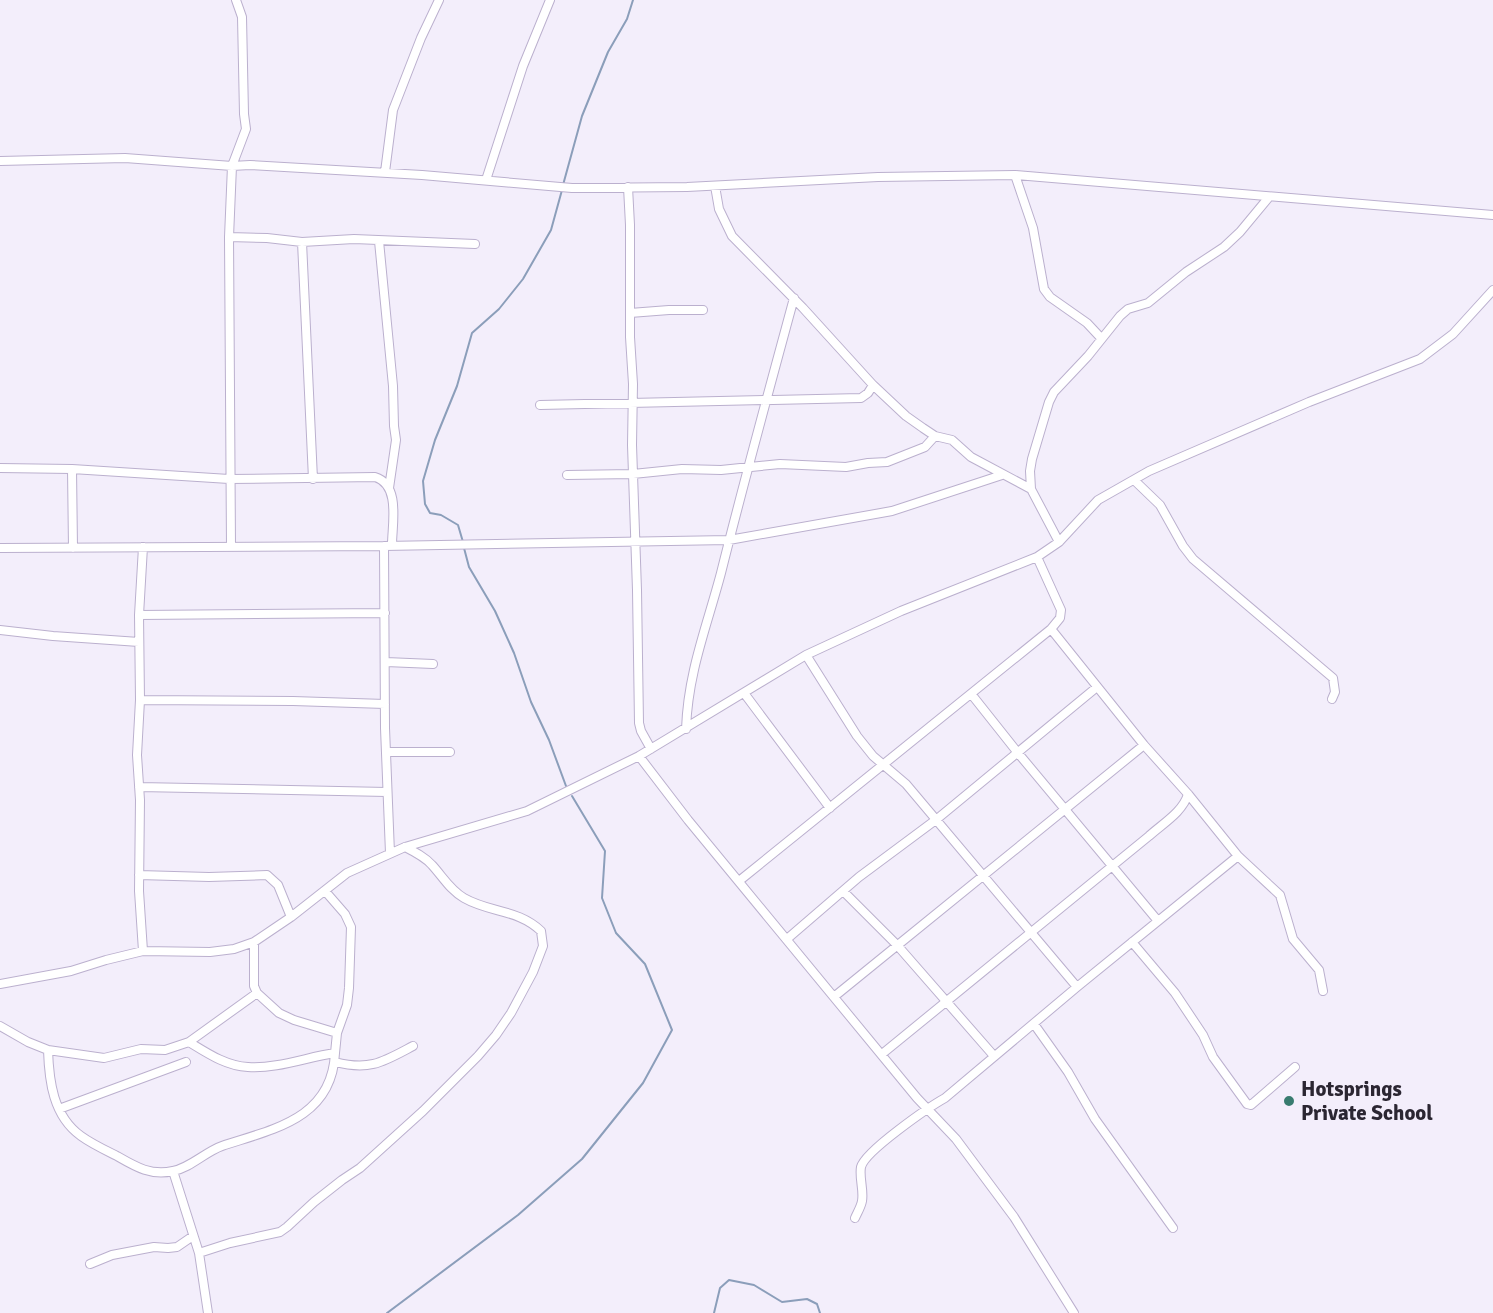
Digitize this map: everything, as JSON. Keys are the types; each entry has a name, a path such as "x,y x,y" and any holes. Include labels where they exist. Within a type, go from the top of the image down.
{"street":[{"path":"231,547 229,237 232,166 246,129 243,114 242,17 236,0"},
{"path":"385,172 393,110 421,38 439,0"},
{"path":"486,180 524,66 550,0"},
{"path":"0,161 125,158 232,166 385,172 572,188 715,186 878,177 1015,175 1493,215"},
{"path":"1015,175 1033,228 1044,289 1050,297 1087,323 1101,338"},
{"path":"715,186 719,209 732,236 794,298 873,385 906,416 935,436 952,440 971,457 1031,489"},
{"path":"628,187 639,723 651,749"},
{"path":"1059,542 1031,489 1030,464 1048,402 1054,392 1076,370 1120,316 1128,309 1148,303 1186,272 1224,247 1240,232 1269,197"},
{"path":"229,237 302,242 354,239 475,244"},
{"path":"379,241 396,440 390,488 392,495 385,613 385,704 390,853"},
{"path":"302,242 313,479"},
{"path":"0,984 71,971 143,951 218,951 234,949 254,942 291,918 347,873 405,847 527,811 639,756 806,656 901,611 1037,557 1059,542 1098,500 1149,471 1309,402 1420,359 1453,334 1493,290"},
{"path":"686,729 687,700 694,661 794,298"},
{"path":"630,313 704,310"},
{"path":"540,405 861,398 873,385"},
{"path":"567,475 633,474 682,469 721,470 780,464 846,468 886,462 925,447 935,436"},
{"path":"0,468 72,469 229,479 371,477 382,479 390,488"},
{"path":"72,469 73,548"},
{"path":"0,548 729,540 892,511 1002,475"},
{"path":"1134,480 1160,505 1193,559 1333,678 1335,692 1332,699"},
{"path":"143,547 139,615 140,700 137,755 143,951"},
{"path":"739,881 1051,629 1060,618 1061,610 1037,557"},
{"path":"139,615 385,613"},
{"path":"1051,629 1144,745 1188,794 1238,856 1280,895 1293,939 1319,970 1323,991"},
{"path":"0,630 139,642"},
{"path":"806,656 857,736 873,756 906,784 937,819 1077,987"},
{"path":"386,663 433,664"},
{"path":"787,939 843,891 937,819 1097,687"},
{"path":"744,693 830,808"},
{"path":"972,695 1065,811 1158,921"},
{"path":"140,700 385,704"},
{"path":"835,996 1144,745"},
{"path":"386,752 450,752"},
{"path":"639,756 688,820 926,1109 956,1139 1014,1217 1074,1313"},
{"path":"139,787 387,792"},
{"path":"882,1054 1180,809 1188,794"},
{"path":"199,1253 230,1243 280,1232 287,1227 314,1202 360,1168 423,1110 496,1035 522,994 543,946 541,931 516,915 480,905 454,892 425,858 405,847"},
{"path":"855,1218 862,1202 861,1167 879,1146 926,1109 945,1098 1238,856"},
{"path":"139,875 209,877 267,875 278,885 291,918"},
{"path":"48,1050 51,1087 59,1109 70,1125 83,1138 139,1168 156,1172 174,1171 219,1147 286,1125 310,1110 328,1084 334,1072 337,1033 347,1005 351,927 345,914 325,891"},
{"path":"843,891 897,945 994,1056"},
{"path":"254,942 254,986 257,993 279,1013 337,1033"},
{"path":"1132,942 1175,993 1203,1035 1213,1057 1246,1104 1251,1105 1295,1067"},
{"path":"0,1026 48,1050 104,1058 141,1049 165,1050 182,1046 257,993"},
{"path":"1034,1024 1068,1072 1095,1119 1173,1228"},
{"path":"189,1042 216,1058 246,1067 265,1067 335,1057 356,1066 367,1066 385,1061 413,1046"},
{"path":"59,1109 186,1062"},
{"path":"174,1171 199,1253 208,1313"},
{"path":"90,1264 112,1255 154,1247 177,1247 193,1236"}],"waterway":[{"path":"563,185 582,116 608,52 627,19 633,0"},
{"path":"463,542 458,525 441,515 430,513 425,504 423,481 435,440 457,386 472,333 499,309 523,279 551,230 562,190"},
{"path":"464,548 469,567 495,611 514,653 531,702 549,740 566,786"},
{"path":"387,1313 518,1215 582,1159 643,1083 672,1030 645,964 616,933 602,898 605,851 572,796"},
{"path":"714,1313 720,1288 729,1280 754,1285 782,1302 807,1299 817,1304 820,1313"}],"place":[{"name":"Hotsprings Private School","path":"1289,1101"}]}
